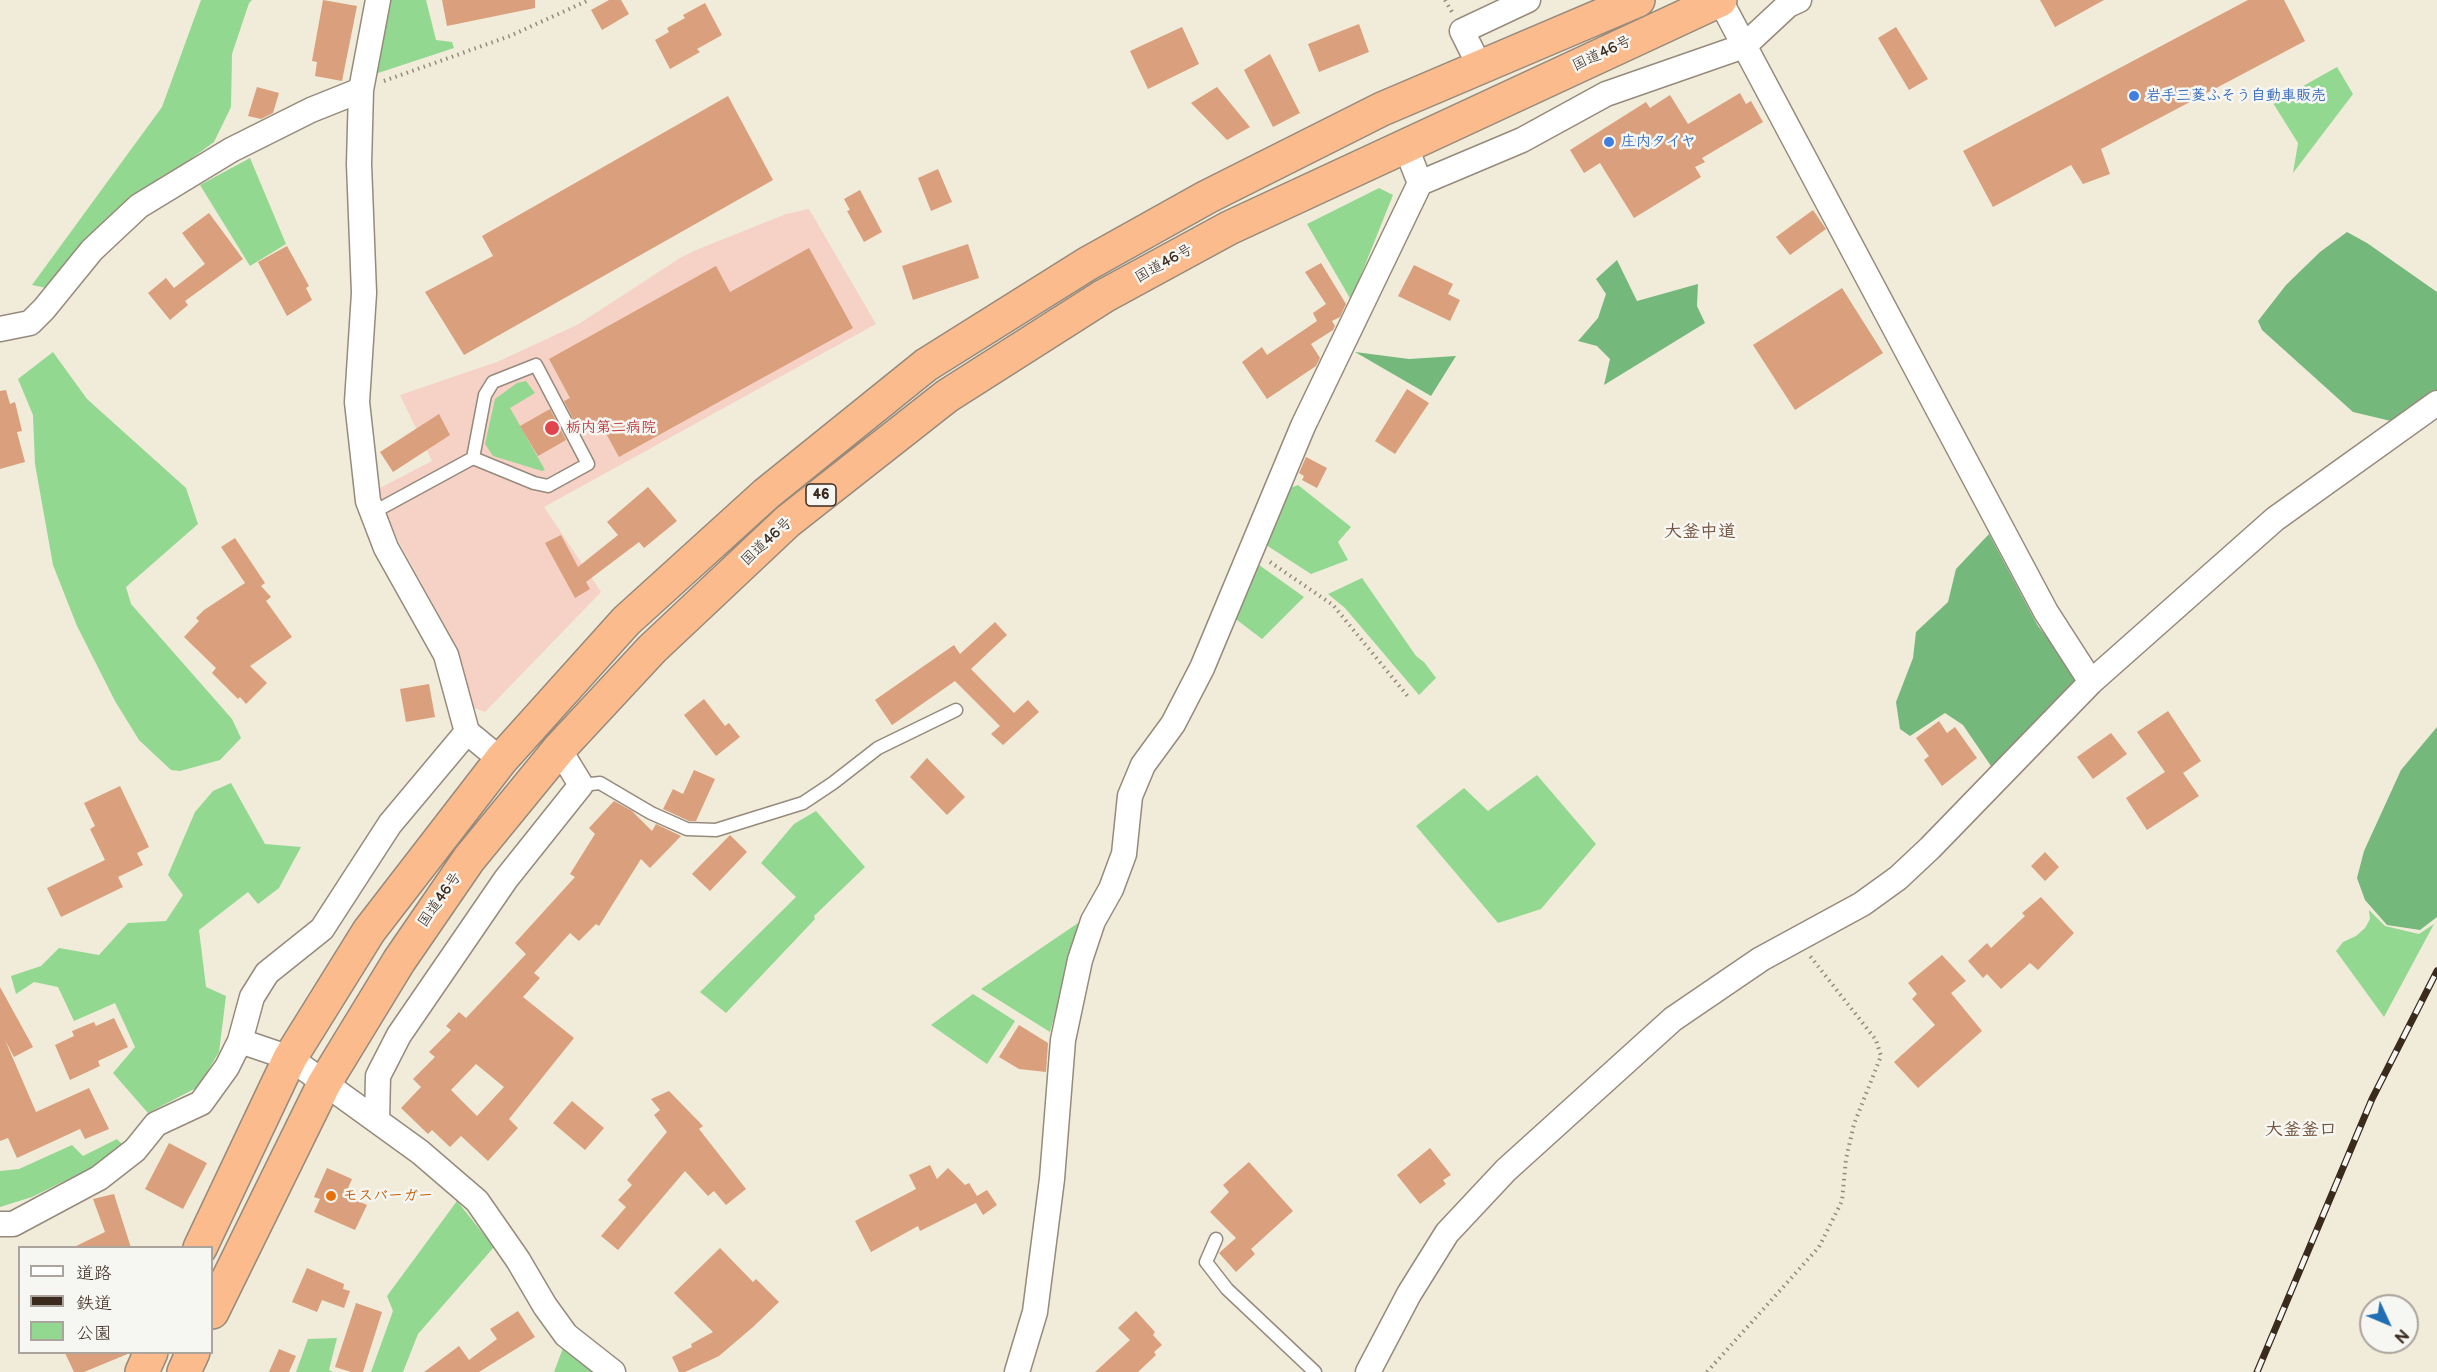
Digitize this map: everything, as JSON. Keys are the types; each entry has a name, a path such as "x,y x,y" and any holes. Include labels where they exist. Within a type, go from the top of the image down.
{"highway":[{"name":"46","path":"201,1246 290,1058 369,931 501,760 626,621 766,494 926,365 1087,264 1207,197 1382,109 1638,0"},
{"name":"国道46号","path":"213,1310 324,1084 399,961 469,859 559,749 652,649 788,521 947,396 1104,296 1208,239 1720,0"},
{"path":"142,1372 151,1354"},
{"path":"184,1372 193,1354"}],"street":[{"path":"378,0 361,90 359,164 364,294 357,402 368,501 386,548 446,655 467,732 501,760"},
{"path":"1480,67 1462,31 1528,0"},
{"path":"1720,0 2046,612 2091,682"},
{"path":"1017,1372 1035,1312 1052,1179 1063,1040 1080,960 1093,921 1111,889 1124,854 1130,796 1143,765 1173,724 1202,668 1303,426 1420,183 1522,140 1606,94 1744,46 1788,5 1798,0"},
{"path":"0,329 30,323 92,250 139,206 231,150 311,110 361,90"},
{"path":"1406,145 1420,183"},
{"path":"1368,1372 1409,1294 1447,1233 1506,1170 1673,1019 1761,959 1862,904 1898,878 1930,849 2091,682 2275,519 2437,403"},
{"path":"0,1224 13,1224 99,1178 135,1150 156,1124 201,1103 227,1067 240,1041 252,997 267,973 321,929 390,824 467,732"},
{"path":"377,1121 378,1076 399,1035 506,879 580,785 559,749"},
{"path":"240,1041 290,1058 420,1152 477,1201 566,1335 613,1372"}],"lane":[{"path":"536,365 588,464 548,486 534,483 473,458 485,395 493,382 536,365"},
{"path":"372,513 473,458"},
{"path":"580,785 600,783 651,813 687,829 716,830 803,802 833,783 878,748 956,710"},
{"path":"1216,1239 1206,1262 1227,1289 1315,1372"}],"path":[{"path":"361,90 510,36 589,0"},
{"path":"1251,550 1333,605 1410,699"},
{"path":"1707,1372 1819,1246 1842,1201 1845,1159 1854,1125 1881,1056 1876,1040 1797,939"}],"shaded area":[{"name":"栃内第二病院","path":"809,209 876,324 544,507 601,592 485,712 472,707 458,649 399,542 376,490 432,461 400,395 497,362 579,324 696,250 786,214"}],"green space":[{"path":"201,0 252,0 232,54 231,107 214,142 135,200 46,288 32,285 162,107"},
{"path":"386,0 426,0 436,40 452,42 454,48 372,75"},
{"path":"2337,67 2353,94 2293,173 2298,143 2273,103"},
{"path":"250,158 286,244 250,266 200,185"},
{"path":"1379,188 1393,195 1351,300 1307,224"},
{"path":"2347,232 2367,243 2437,292 2437,392 2391,421 2353,412 2262,330 2258,321 2286,285 2320,252"},
{"path":"1617,260 1637,301 1698,284 1697,306 1705,323 1604,385 1610,359 1597,346 1578,341 1598,318 1606,294 1596,279"},
{"path":"53,352 87,399 186,488 198,524 126,587 131,604 232,719 241,738 220,760 180,771 171,770 139,740 115,701 77,626 53,565 35,464 33,415 18,379"},
{"path":"1355,352 1409,359 1456,356 1431,396"},
{"path":"526,381 535,393 510,408 545,470 542,471 493,456 485,444 495,399 517,383"},
{"path":"1298,485 1351,527 1338,542 1348,560 1311,574 1263,543 1285,490"},
{"path":"1989,534 2038,626 2078,676 2075,684 1993,769 1963,725 1945,713 1910,736 1900,729 1896,702 1913,658 1916,632 1948,602 1956,569"},
{"path":"1255,562 1304,597 1262,639 1233,617"},
{"path":"1362,578 1416,656 1424,662 1436,678 1419,695 1345,608 1328,594"},
{"path":"2437,727 2437,917 2420,930 2387,925 2365,900 2357,878 2364,851 2401,770"},
{"path":"1537,775 1596,844 1541,909 1498,923 1416,826 1464,788 1488,811"},
{"path":"231,783 265,844 301,847 279,888 258,904 248,892 199,930 206,987 226,996 219,1052 198,1087 148,1113 113,1073 135,1047 115,1003 74,1021 58,987 34,982 16,994 11,976 41,966 59,948 99,955 128,923 166,921 183,895 168,875 195,812 213,791"},
{"path":"816,811 865,867 814,916 815,919 726,1013 700,992 796,897 761,863 794,824"},
{"path":"2369,910 2385,926 2419,934 2434,924 2384,1017 2336,951 2343,942 2356,936 2365,928 2370,919"},
{"path":"1081,921 1050,1032 981,989"},
{"path":"973,994 1015,1021 987,1064 931,1025"},
{"path":"117,1139 124,1146 99,1164 32,1197 0,1207 0,1171 19,1169 72,1145 83,1156"},
{"path":"457,1201 494,1247 418,1334 403,1372 371,1372 393,1311 387,1296"},
{"path":"337,1338 329,1370 333,1372 296,1372 308,1339"},
{"path":"563,1348 592,1372 554,1372"}],"building":[{"path":"323,0 357,6 342,81 315,76 317,62 312,61"},
{"path":"442,0 535,0 535,8 447,26"},
{"path":"609,0 621,0 629,14 602,30 591,10"},
{"path":"2040,0 2104,0 2055,27"},
{"name":"岩手三菱ふそう自動車販売","path":"2248,0 2284,0 2305,41 2101,149 2110,174 2083,184 2071,165 1993,207 1963,151"},
{"path":"705,3 722,35 697,49 700,52 670,69 655,40 669,32 667,28 685,18 683,15"},
{"path":"1359,24 1369,52 1319,72 1308,44"},
{"path":"1182,27 1199,64 1148,89 1130,51"},
{"path":"1896,27 1928,79 1909,90 1878,38"},
{"path":"1270,54 1300,113 1273,127 1244,70"},
{"path":"257,87 279,93 273,113 261,119 248,116"},
{"path":"1217,87 1250,127 1227,140 1191,103"},
{"path":"1740,93 1746,104 1751,101 1763,122 1702,158 1705,162 1695,167 1701,177 1634,218 1600,163 1584,173 1570,150 1646,102 1650,108 1670,95 1688,124"},
{"path":"728,96 773,180 464,355 425,292 493,256 482,236"},
{"path":"938,169 952,202 931,211 918,178"},
{"path":"860,190 882,232 864,242 847,211 850,210 844,199"},
{"path":"1813,210 1826,229 1790,255 1776,237"},
{"path":"209,213 243,259 185,301 188,305 170,320 148,293 166,278 174,288 205,264 182,233"},
{"path":"968,244 979,278 913,300 902,266"},
{"path":"287,246 309,286 306,288 312,300 287,316 258,262"},
{"name":"栃内第二病院","path":"809,248 853,328 619,457 599,421 580,432 564,401 570,398 549,359 716,266 730,292"},
{"path":"1321,263 1346,304 1340,317 1332,321 1335,326 1333,330 1311,344 1320,358 1316,366 1267,399 1242,362 1262,347 1267,355 1317,321 1313,313 1326,304 1305,272"},
{"path":"1414,265 1453,284 1448,294 1460,300 1450,321 1398,296"},
{"path":"1842,288 1883,353 1795,410 1753,345"},
{"path":"1407,389 1429,403 1395,454 1375,441"},
{"path":"6,390 10,404 15,402 22,431 17,432 25,462 0,469 0,391"},
{"path":"550,409 566,440 538,456 520,426"},
{"path":"439,414 450,435 393,472 380,452"},
{"path":"1306,457 1327,468 1317,488 1302,480 1304,476 1299,473"},
{"path":"648,487 677,521 644,548 639,542 586,582 590,589 575,598 545,543 561,535 578,567 618,535 607,522"},
{"path":"235,538 265,583 261,586 271,597 266,601 292,637 250,666 267,683 246,704 212,673 216,668 184,637 199,621 196,618 204,610 245,583 221,547"},
{"path":"995,622 1007,635 971,669 1014,713 1028,700 1039,712 1003,745 991,734 1000,726 955,681 892,725 875,700 954,645 960,654"},
{"path":"429,684 435,717 406,722 400,689"},
{"path":"704,699 725,726 729,723 740,737 716,756 684,715"},
{"path":"2168,711 2201,761 2183,773 2199,796 2147,830 2126,798 2165,772 2137,732"},
{"path":"1939,721 1947,733 1955,727 1977,758 1942,786 1924,760 1929,756 1916,738"},
{"path":"2111,733 2127,754 2093,779 2077,757"},
{"path":"927,758 965,797 947,815 910,777"},
{"path":"694,770 715,779 696,821 689,821 663,809 673,789 683,794"},
{"path":"120,786 149,847 137,853 143,865 118,877 123,887 61,917 47,888 105,860 90,829 95,826 84,803"},
{"path":"614,801 632,811 652,831 656,824 681,836 650,868 641,859 599,926 596,924 579,941 570,933 534,973 540,978 523,997 574,1038 509,1119 518,1128 488,1161 461,1136 450,1147 432,1130 428,1134 401,1108 421,1087 413,1079 435,1057 429,1052 451,1030 446,1026 459,1012 466,1018 526,954 515,943 575,877 570,874 595,834 589,828","holes":["476,1064 504,1087 477,1116 451,1090"]},
{"path":"730,835 747,852 710,891 692,874"},
{"path":"2045,852 2059,867 2045,881 2031,866"},
{"path":"2041,897 2074,933 2038,970 2030,963 2001,989 1987,974 1983,978 1968,961 1987,943 1991,948 2025,916 2022,913"},
{"path":"1942,955 1966,981 1951,993 1982,1031 1918,1088 1894,1062 1935,1025 1912,999 1917,994 1908,983"},
{"path":"0,987 33,1047 14,1057 5,1040 36,1112 89,1088 109,1129 85,1139 80,1129 17,1158 8,1138 0,1141"},
{"path":"114,1018 128,1047 98,1061 100,1066 70,1080 55,1045 74,1036 72,1031 94,1022 96,1026"},
{"path":"1019,1025 1048,1043 1046,1072 1019,1069 999,1057"},
{"path":"669,1091 703,1126 699,1129 746,1189 726,1205 714,1191 708,1196 685,1171 618,1250 601,1236 626,1207 618,1200 632,1185 627,1180 667,1132 654,1115 660,1110 651,1099"},
{"path":"572,1101 604,1128 585,1150 553,1123"},
{"path":"169,1143 207,1163 183,1209 145,1189"},
{"path":"1430,1148 1451,1175 1443,1180 1446,1184 1420,1204 1397,1175"},
{"path":"1249,1162 1293,1211 1251,1249 1255,1254 1236,1272 1219,1253 1236,1238 1210,1212 1229,1192 1223,1185"},
{"path":"930,1165 937,1179 948,1168 965,1185 969,1183 977,1196 987,1190 997,1205 983,1215 976,1203 920,1231 918,1226 871,1252 855,1221 916,1189 909,1175"},
{"name":"モスバーガー","path":"327,1168 352,1179 345,1195 367,1205 355,1230 314,1212 320,1199 314,1197"},
{"path":"114,1194 130,1246 76,1246 105,1232 93,1199"},
{"path":"720,1248 753,1282 756,1279 779,1302 719,1356 685,1372 679,1372 672,1357 692,1347 691,1344 713,1332 674,1293"},
{"path":"307,1268 344,1284 343,1289 350,1291 344,1308 322,1300 317,1312 292,1302"},
{"path":"356,1303 382,1312 363,1372 351,1372 335,1367"},
{"path":"518,1311 535,1337 479,1372 424,1372 459,1346 469,1360 497,1339 490,1329"},
{"path":"1136,1311 1155,1332 1153,1335 1162,1345 1154,1352 1156,1355 1138,1372 1095,1372 1130,1340 1118,1328"},
{"path":"279,1349 296,1356 289,1372 269,1372"},
{"path":"65,1354 128,1354 84,1372 74,1372"}],"railway":[{"path":"2257,1372 2372,1099 2437,971"}],"place":[{"name":"岩手三菱ふそう自動車販売","path":"2134,96"},
{"name":"庄内タイヤ","path":"1609,142"},
{"name":"栃内第二病院","path":"552,428"},
{"name":"モスバーガー","path":"331,1196"}],"district":[{"name":"大釜中道","path":"1700,532"},
{"name":"大釜釜口","path":"2301,1130"}]}
